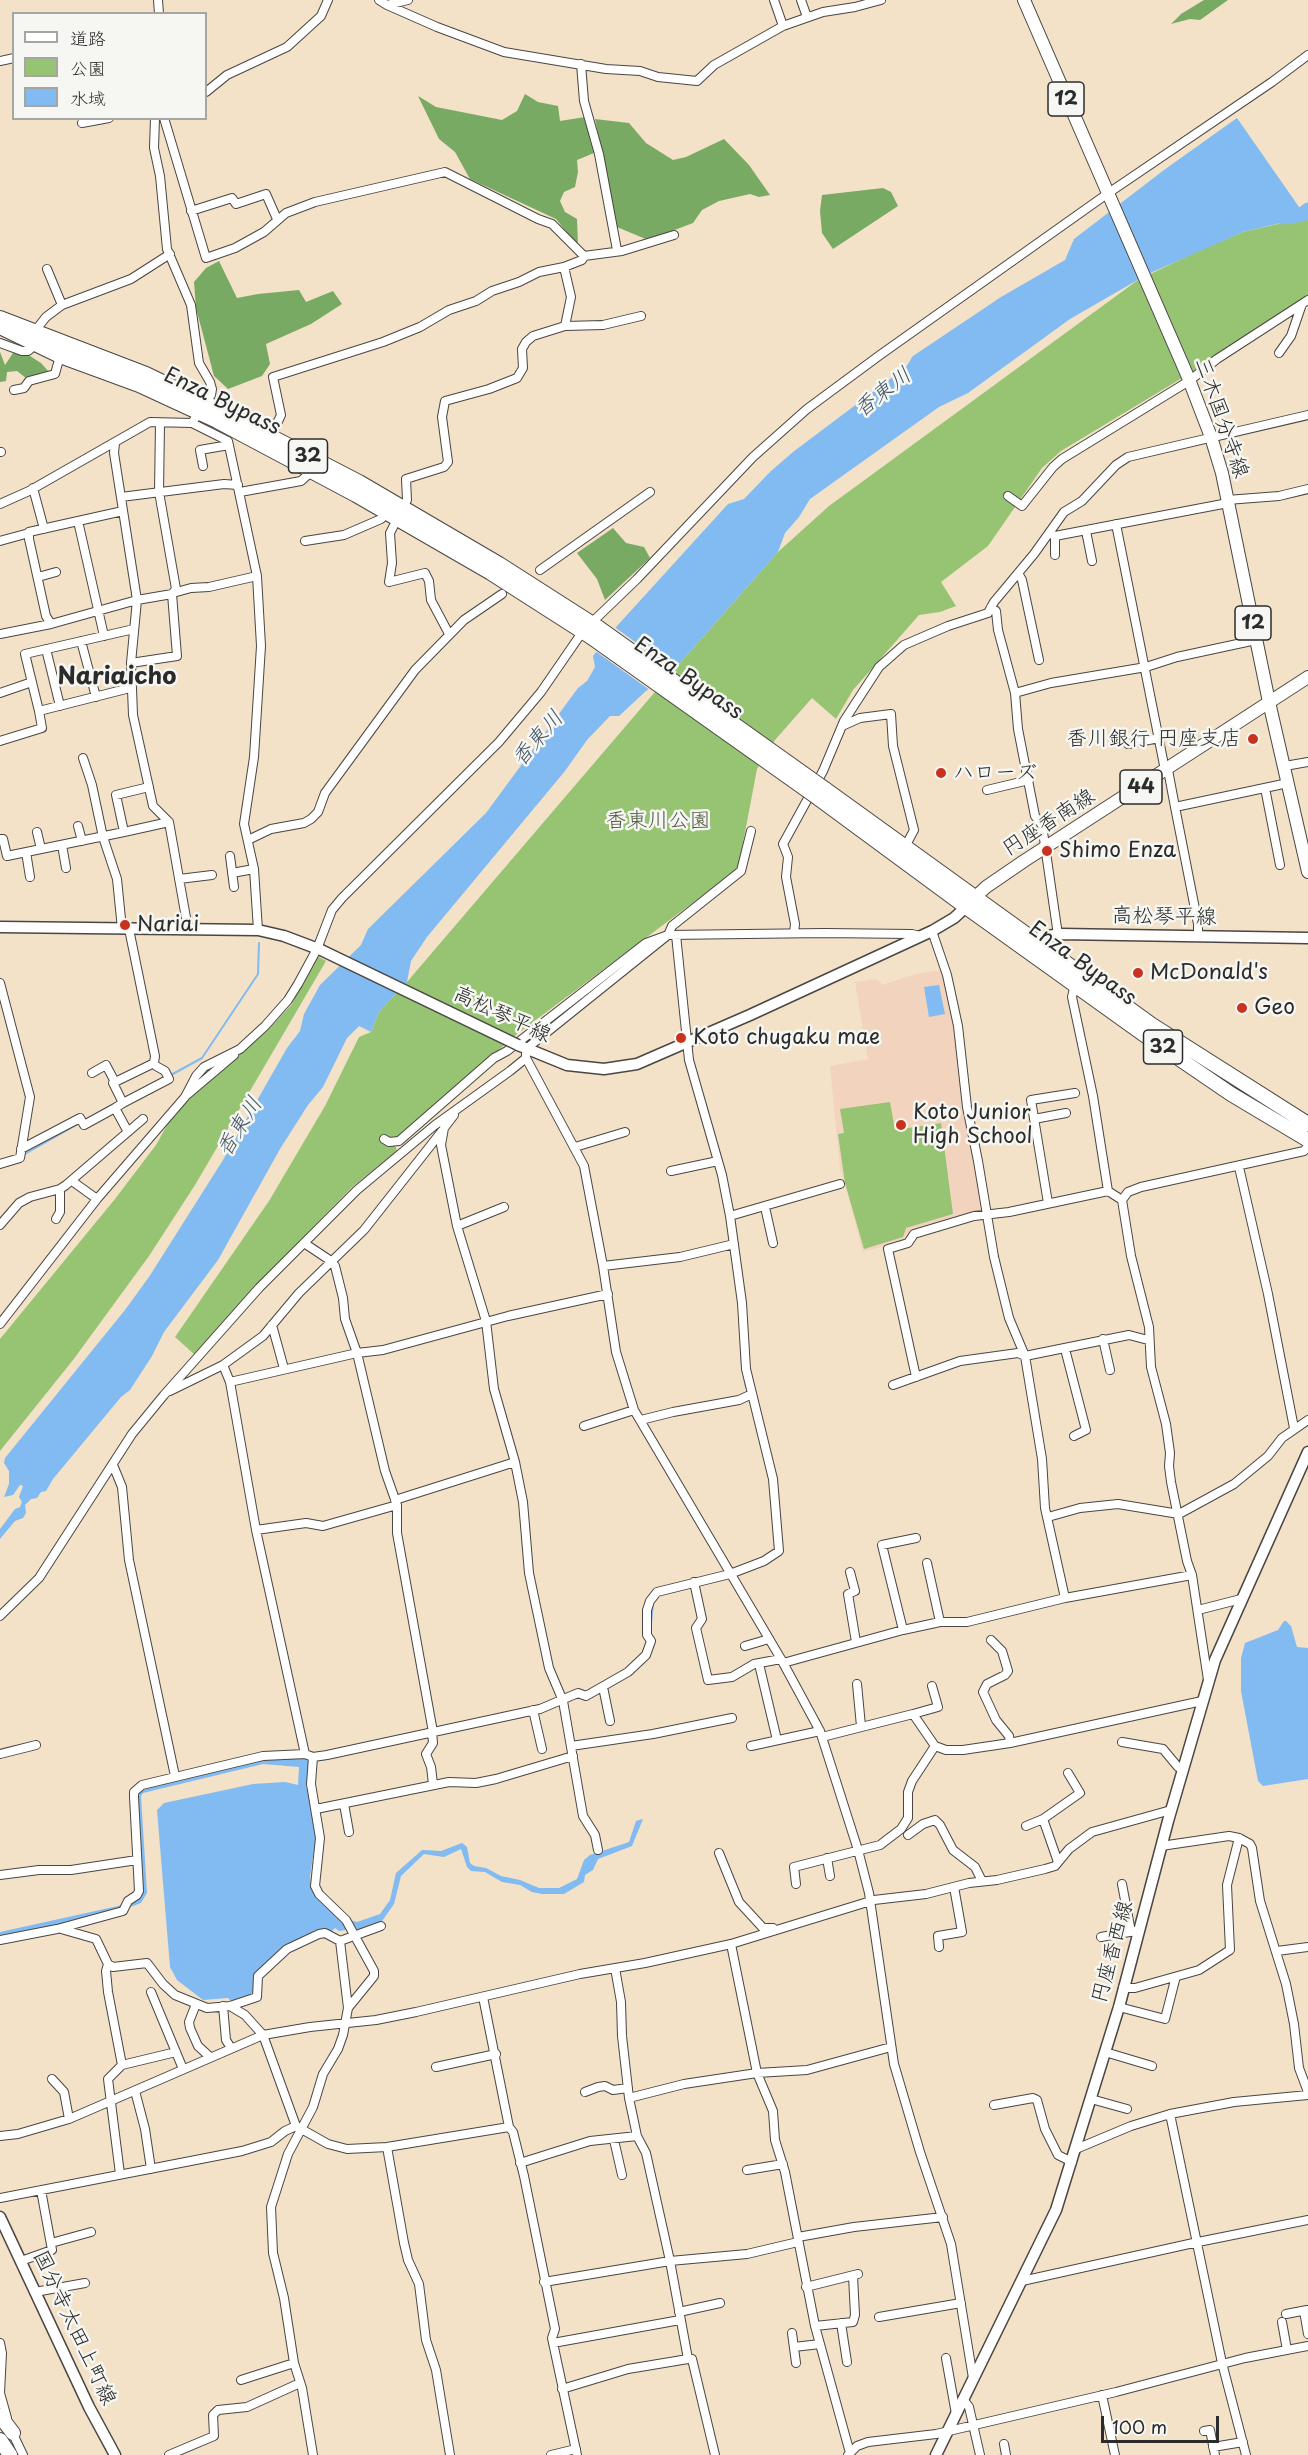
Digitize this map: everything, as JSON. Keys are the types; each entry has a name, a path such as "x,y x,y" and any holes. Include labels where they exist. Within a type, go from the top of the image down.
{"highway":[{"name":"Enza Bypass","path":"0,318 35,338 60,356 139,385 199,413 396,513"},
{"name":"Enza Bypass","path":"0,327 146,374 199,413 271,436 491,573 591,630 1028,942 1152,1025 1308,1124"},
{"name":"Enza Bypass","path":"821,793 905,847 970,902"},
{"name":"Enza Bypass","path":"1028,942 1075,984 1231,1094 1308,1140"},
{"path":"0,2416 13,2433"},
{"path":"0,2440 10,2455"},
{"path":"0,2450 3,2455"}],"main road":[{"name":"三木国分寺線","path":"1024,0 1189,379 1211,437 1228,502 1269,702 1308,872"},
{"name":"円座香南線","path":"970,902 1045,848 1308,677"},
{"name":"高松琴平線","path":"0,927 258,930 284,936 319,950 524,1050 567,1065 604,1069 637,1064 932,931 954,918 970,902"},
{"name":"高松琴平線","path":"1028,942 1058,935 1308,938"},
{"name":"円座香西線","path":"936,2455 1056,2210 1119,2007 1135,1931 1215,1660 1308,1452"},
{"name":"国分寺太田上町線","path":"0,2217 89,2407 115,2455"}],"street":[{"path":"207,91 227,75 287,47 321,16 328,0"},
{"path":"378,0 437,27 504,52 606,69 640,71 658,77 697,81 714,65 783,26 823,12 878,0"},
{"path":"387,5 408,0"},
{"path":"774,0 783,26"},
{"path":"801,0 807,17"},
{"path":"0,1324 97,1199 185,1097 196,1076 204,1067 240,1049 288,1000 319,950 332,910 342,898 499,742 591,630 753,457 807,409 937,314 1308,55"},
{"path":"581,64 584,101 599,154 617,250"},
{"path":"82,123 98,120"},
{"path":"0,504 150,422 160,423 199,413 211,395 210,382 199,363 191,305 170,254 154,148 156,120"},
{"path":"165,120 206,258 224,253 251,240 286,213 315,202 445,172 552,224 585,256"},
{"path":"191,211 232,198 236,204 266,194 278,219"},
{"path":"271,436 281,415 273,377 383,342 420,327 430,319 449,310 477,301 492,291 539,272 564,267 582,260 585,256 622,251 674,235"},
{"path":"0,342 22,351 28,351 46,317 62,305 131,279 170,254"},
{"path":"564,267 571,297 565,326"},
{"path":"47,269 62,305"},
{"path":"1008,496 1022,506 1062,459 1305,302"},
{"path":"1279,352 1291,336 1305,302"},
{"path":"449,634 431,600 429,581 425,573 389,582 392,563 390,533 396,513 406,500 406,479 444,467 448,462 442,417 445,401 511,382 517,378 523,368 522,349 526,342 534,336 565,326 603,325 641,316"},
{"path":"14,390 24,388 30,381 55,374 60,356"},
{"path":"199,413 228,441 257,576 261,646 254,757 244,824 254,869 258,930"},
{"path":"794,933 795,924 786,877 788,857 783,844 818,780 854,703 879,667 904,645 948,626 988,613 1018,573 1052,534 1064,513 1082,501 1116,465 1128,457 1308,416"},
{"path":"131,663 177,656 172,594 176,589 159,492 160,423"},
{"path":"115,443 137,600 130,688 133,715 156,810 169,822 188,929"},
{"path":"203,466 200,450 229,445"},
{"path":"121,497 224,484 239,488 301,481 312,471"},
{"path":"33,488 44,529"},
{"path":"1052,534 1086,531 1228,502 1279,496 1308,489"},
{"path":"540,570 650,492"},
{"path":"0,541 123,511"},
{"path":"305,542 344,535 396,513"},
{"path":"78,522 104,636"},
{"path":"1116,524 1164,765 1168,770 1198,924 1198,937"},
{"path":"1086,531 1092,561"},
{"path":"29,534 51,624"},
{"path":"1052,534 1055,555"},
{"path":"38,577 56,572"},
{"path":"1018,573 1022,580 1039,660"},
{"path":"0,634 51,624 137,600 257,576"},
{"path":"248,840 271,829 304,823 311,819 318,812 325,793 415,670 464,620 502,594"},
{"path":"991,607 996,611 998,630 1015,693 1018,729 1035,816 1042,825 1058,935"},
{"path":"0,741 42,729 25,654 134,629"},
{"path":"1015,693 1051,683 1146,667 1177,657 1256,640"},
{"path":"81,641 96,697"},
{"path":"46,649 60,706"},
{"path":"0,693 32,682"},
{"path":"39,711 130,688"},
{"path":"842,726 860,718 891,714 893,746 915,830 905,847"},
{"path":"1128,744 1159,738"},
{"path":"0,1164 80,1118 84,1125 168,1076 154,1062 153,1043 126,929 117,879 103,837 92,785 83,758"},
{"path":"1285,766 1308,762"},
{"path":"987,790 1029,780"},
{"path":"1175,807 1288,783"},
{"path":"124,832 116,795 149,787"},
{"path":"1265,788 1280,865"},
{"path":"0,839 3,839 7,856 169,822"},
{"path":"78,826 82,841"},
{"path":"0,1940 57,1929 123,1911 128,1901 139,1891 134,1792 142,1785 262,1756 311,1758 533,1712 563,1703 578,1693 582,1695 603,1687 641,1661 649,1648 647,1610 653,1595 663,1590 731,1576 777,1554 780,1546 773,1479 750,1395 742,1303 730,1216 718,1161 689,1060 672,935 672,926 741,871 751,831"},
{"path":"37,832 41,849"},
{"path":"62,845 66,868"},
{"path":"26,852 30,877"},
{"path":"230,855 234,887"},
{"path":"232,873 254,869"},
{"path":"179,879 212,875"},
{"path":"932,931 947,975 958,1026 967,1107 1008,1318 1026,1356 1042,1460 1045,1508 1065,1598"},
{"path":"384,1139 389,1142 399,1141 494,1058 507,1051 646,943 672,935 794,933 912,934 920,936"},
{"path":"0,1616 39,1578 132,1434 259,1288 357,1190 458,1108 524,1050 672,935"},
{"path":"0,983 30,1097 20,1154"},
{"path":"1075,984 1072,997 1094,1096 1108,1191"},
{"path":"524,1050 542,1090 584,1166 608,1294 616,1352 634,1410 782,1661 821,1734 858,1850 870,1901 894,2064 951,2244 973,2380"},
{"path":"115,1082 154,1062"},
{"path":"92,1072 106,1065 115,1082 113,1083 128,1132"},
{"path":"1048,1203 1031,1100 1075,1093"},
{"path":"164,1395 223,1365 263,1336 299,1293 364,1230 458,1108"},
{"path":"1034,1119 1066,1113"},
{"path":"0,1225 19,1203 30,1197 60,1189 143,1119"},
{"path":"444,1128 441,1145 457,1226 486,1321 494,1389 515,1462 523,1502 533,1593 549,1668 563,1703 583,1816 595,1835 598,1850"},
{"path":"575,1148 625,1132"},
{"path":"1209,1683 1204,1667 1192,1575 1187,1561 1168,1466 1170,1453 1166,1424 1152,1377 1149,1327 1131,1256 1122,1200 1128,1192 1142,1187 1304,1151 1308,1146"},
{"path":"671,1170 718,1161"},
{"path":"1239,1167 1268,1294 1294,1428"},
{"path":"72,1180 97,1199"},
{"path":"730,1216 840,1184"},
{"path":"56,1219 60,1212 60,1189"},
{"path":"916,1377 888,1249 908,1243 914,1234 936,1226 987,1214 1009,1212 1108,1191 1122,1200"},
{"path":"457,1226 504,1207"},
{"path":"765,1207 773,1243"},
{"path":"304,1243 335,1266 343,1298 345,1319 357,1353 384,1471 396,1502 397,1533 432,1734 433,1743 426,1754 431,1767 433,1784"},
{"path":"603,1266 680,1257 734,1244"},
{"path":"230,1382 403,1345 486,1321 608,1294"},
{"path":"272,1325 283,1365"},
{"path":"893,1385 960,1361 1018,1353 1026,1356 1129,1335 1148,1340"},
{"path":"1103,1339 1110,1370"},
{"path":"1065,1348 1086,1430 1074,1436"},
{"path":"223,1365 230,1382 255,1530 311,1758 311,1784 320,1838 315,1886 319,1894 346,1920 374,1971 374,1976 348,2008"},
{"path":"641,1420 739,1400 750,1395"},
{"path":"584,1426 634,1410"},
{"path":"1048,1517 1080,1508 1118,1504 1179,1514 1234,1484 1268,1456 1282,1438 1308,1420"},
{"path":"255,1530 306,1523 323,1526 515,1462"},
{"path":"113,1465 122,1487 129,1560 175,1776"},
{"path":"903,1630 882,1545 916,1538"},
{"path":"927,1563 940,1622"},
{"path":"850,1572 855,1591 848,1594 856,1642"},
{"path":"695,1585 702,1619 696,1628 708,1680 732,1677 759,1664 782,1661 903,1630 940,1622 967,1622 1065,1598 1192,1575"},
{"path":"1198,1610 1241,1599"},
{"path":"745,1646 769,1639"},
{"path":"991,1640 1002,1650 1008,1671 1005,1675 987,1684 983,1692 996,1720 1009,1736 1010,1743"},
{"path":"759,1664 777,1740"},
{"path":"857,1684 861,1726"},
{"path":"751,1746 861,1726 938,1707 933,1686"},
{"path":"603,1687 610,1721"},
{"path":"913,1714 935,1746 946,1750 963,1750 1010,1743 1202,1701"},
{"path":"533,1712 542,1749"},
{"path":"571,1746 653,1734 732,1718"},
{"path":"1122,1742 1163,1749 1178,1767 1183,1768"},
{"path":"0,1754 36,1746"},
{"path":"796,1884 794,1867 880,1845 901,1829 908,1818 908,1792 912,1781 935,1746"},
{"path":"316,1809 433,1784 476,1783 496,1779 573,1756"},
{"path":"1026,1826 1043,1820 1080,1793 1068,1773"},
{"path":"344,1804 349,1832"},
{"path":"0,2136 29,2131 111,2103 263,2035 345,2022 376,2020 731,1944 870,1901 926,1894 1045,1869 1058,1862 1069,1848 1092,1832 1172,1810"},
{"path":"908,1818 918,1828"},
{"path":"1043,1820 1058,1862"},
{"path":"909,1834 935,1821 940,1825 953,1850 975,1867 982,1881"},
{"path":"1076,2149 1131,2126 1170,2114 1234,2102 1308,2094 1299,2068 1294,2024 1277,1951 1260,1901 1250,1844 1239,1838 1228,1836 1161,1846"},
{"path":"1123,1988 1135,1988 1199,1970 1230,1950 1227,1885 1239,1838"},
{"path":"719,1853 744,1908 763,1928 784,1928"},
{"path":"827,1858 830,1876"},
{"path":"0,1875 39,1870 71,1870 138,1860"},
{"path":"1101,1937 1135,1931 1122,1884"},
{"path":"939,1947 938,1936 962,1932 954,1887"},
{"path":"340,1941 352,1932 381,1926"},
{"path":"57,1929 96,1939 108,1964 113,1967 147,1963 175,1995 207,2008 227,2006 257,1997 258,1976 287,1949 325,1933 340,1941"},
{"path":"313,2455 303,2388 294,2363 284,2298 273,2253 271,2207 298,2128 313,2108 323,2074 338,2049 348,2008 340,1941"},
{"path":"731,1944 757,2073 773,2111 775,2140 783,2164 815,2326 849,2454"},
{"path":"1277,1951 1308,1947"},
{"path":"108,1964 106,1971 108,1992 122,2065"},
{"path":"615,1968 621,2002 622,2036 629,2098 637,2136 646,2153 670,2261 688,2359"},
{"path":"1119,2007 1166,2019 1175,1980"},
{"path":"151,1992 183,2069"},
{"path":"483,1997 509,2127 513,2132 555,2329 552,2338 577,2452 550,2455"},
{"path":"196,2004 189,2022 190,2028 198,2046 210,2057"},
{"path":"227,2006 244,2015 263,2035 298,2128"},
{"path":"227,2006 226,2040 231,2048"},
{"path":"629,2098 684,2084 757,2073 807,2070 891,2047"},
{"path":"120,2174 108,2079 122,2065 176,2052"},
{"path":"1105,2052 1152,2066"},
{"path":"436,2067 496,2054"},
{"path":"52,2079 64,2092 69,2119"},
{"path":"585,2092 605,2086 614,2090 628,2088"},
{"path":"135,2091 145,2129 151,2169"},
{"path":"994,2105 1033,2098 1037,2100 1045,2129 1058,2155 1072,2162"},
{"path":"1091,2099 1127,2109"},
{"path":"1170,2114 1222,2363 1246,2455"},
{"path":"0,2198 242,2151 271,2142 285,2131 298,2128 328,2144 347,2149 387,2146 509,2127"},
{"path":"520,2163 590,2141 637,2136"},
{"path":"614,2140 622,2175"},
{"path":"387,2146 404,2243 418,2284 426,2340 436,2370 450,2455"},
{"path":"747,2170 783,2164"},
{"path":"21,2261 52,2250 41,2190"},
{"path":"544,2282 670,2261 747,2254 854,2226 943,2217"},
{"path":"1022,2282 1198,2242 1308,2220"},
{"path":"51,2243 90,2232"},
{"path":"806,2287 855,2275 853,2322 815,2326"},
{"path":"35,2292 85,2283"},
{"path":"553,2343 680,2316 720,2303"},
{"path":"879,2317 961,2303"},
{"path":"1287,2350 1284,2318 1306,2310 1308,2334"},
{"path":"841,2323 847,2362"},
{"path":"792,2332 796,2363"},
{"path":"0,2343 2,2353 1,2399 23,2455"},
{"path":"794,2347 820,2344"},
{"path":"849,2454 857,2446 868,2442 947,2431 1102,2395 1222,2363 1308,2346"},
{"path":"946,2358 956,2414"},
{"path":"562,2389 628,2369 692,2359 715,2455"},
{"path":"242,2380 294,2363"},
{"path":"169,2455 214,2436 213,2415 218,2410 247,2407 300,2383"},
{"path":"1102,2395 1115,2455"},
{"path":"963,2399 968,2404 980,2455"},
{"path":"1204,2431 1210,2430 1214,2451 1243,2442"},
{"path":"1004,2444 1005,2455"}],"shaded area":[{"name":"Koto Junior High School","path":"941,970 956,1027 963,1108 975,1156 985,1212 936,1223 910,1233 906,1240 863,1252 840,1167 830,1066 868,1059 855,982 877,979 882,985 916,974"}],"green space":[{"path":"1204,0 1228,0 1200,20 1190,19 1171,24 1181,14"},
{"path":"525,94 538,102 558,106 560,121 585,117 594,153 577,160 578,172 575,187 564,192 560,201 565,212 577,219 578,246 556,219 470,179 455,152 439,139 418,96 436,107 502,120 517,111"},
{"path":"595,119 629,123 646,143 673,160 686,157 724,139 749,165 770,195 759,197 750,194 719,201 702,210 693,223 648,240 617,227"},
{"path":"883,188 891,192 898,206 833,249 822,233 820,211 822,195"},
{"name":"香東川公園","path":"1308,217 1308,297 1192,372 1061,451 1042,468 988,546 941,582 956,606 940,612 919,615 853,690 836,719 812,698 775,740 757,769 738,869 517,1034 394,1142 397,1151 352,1187 256,1285 195,1355 175,1337 269,1201 325,1106 359,1037 371,1032 379,1012 778,552 829,506 1138,280 1243,232"},
{"path":"219,261 237,298 299,290 306,302 333,291 342,304 311,324 266,344 270,364 262,376 228,389 214,376 196,308 194,282 206,268"},
{"path":"0,352 5,365 13,353 30,356 49,372 26,378 17,371 7,372 6,381 0,382"},
{"path":"613,528 626,543 644,547 650,558 605,600 597,579 577,553"},
{"path":"317,956 326,961 195,1185 149,1256 73,1360 0,1451 0,1339 115,1199 156,1145 171,1118 190,1097 267,1031 292,1004"},
{"path":"890,1102 895,1130 941,1123 953,1214 906,1228 903,1237 864,1249 845,1183 838,1134 844,1133 840,1109"}],"water":[{"path":"1237,118 1306,217 1243,232 1148,274 1070,319 968,393 939,407 810,499 799,517 785,533 778,552 673,671 646,691 619,716 610,716 587,740 565,771 427,937 411,961 407,982 379,1012 371,1032 359,1026 347,1038 323,1087 308,1105 280,1149 218,1260 164,1332 130,1390 121,1397 53,1479 46,1491 41,1492 37,1498 31,1499 25,1505 26,1513 23,1518 15,1521 0,1539 0,1529 15,1509 20,1507 22,1502 19,1497 23,1486 20,1485 13,1495 4,1497 9,1484 9,1471 4,1463 5,1458 149,1277 223,1160 287,1048 300,1031 304,1014 320,985 361,945 368,929 486,813 578,688 587,681 595,667 593,656 617,626 728,504 744,499 793,452 906,367 913,356 1001,297 1065,260 1074,239"},
{"path":"939,985 945,1014 929,1017 924,987"},
{"path":"1284,1621 1291,1626 1297,1647 1308,1648 1308,1779 1263,1786 1258,1781 1241,1691 1241,1658 1245,1643 1278,1630"},
{"path":"303,1756 310,1760 306,1788 309,1789 317,1830 310,1876 311,1886 350,1920 357,1922 380,1914 390,1900 396,1873 422,1850 441,1851 462,1843 467,1847 470,1863 474,1866 486,1868 501,1876 520,1880 539,1888 559,1888 577,1879 584,1860 590,1855 629,1842 636,1821 643,1819 632,1846 598,1859 593,1870 585,1875 584,1882 564,1894 532,1892 520,1885 502,1882 485,1872 471,1871 467,1867 461,1849 444,1857 424,1854 401,1876 394,1904 380,1924 355,1932 353,1929 339,1931 335,1928 331,1932 315,1930 255,1975 252,1996 232,2002 228,1998 203,2000 177,1980 170,1967 157,1810 164,1803 253,1784 285,1782 298,1785 299,1767 263,1764 143,1793 141,1796 147,1893 141,1903 117,1912 0,1937 0,1932 118,1906 139,1897 136,1795 138,1790 264,1757"}],"pier":[{"path":"613,626 677,672 651,691 594,650"}],"waterway":[{"name":"香東川","path":"1283,217 1303,214 1308,210"},
{"path":"171,1075 202,1058 258,974 259,943"},
{"path":"23,1155 117,1102"},
{"path":"741,1342 742,1369"},
{"path":"744,1375 746,1387"},
{"path":"651,1624 653,1603"},
{"path":"315,1761 327,1759"}],"place":[{"name":"香川銀行 円座支店","path":"1253,739"},
{"name":"ハローズ","path":"941,773"},
{"name":"Shimo Enza","path":"1047,851"},
{"name":"Nariai","path":"125,925"},
{"name":"McDonald's","path":"1138,973"},
{"name":"Geo","path":"1242,1008"},
{"name":"Koto chugaku mae","path":"681,1038"},
{"name":"Koto Junior High School","path":"901,1125"}],"district":[{"name":"Nariaicho","path":"117,677"}]}
